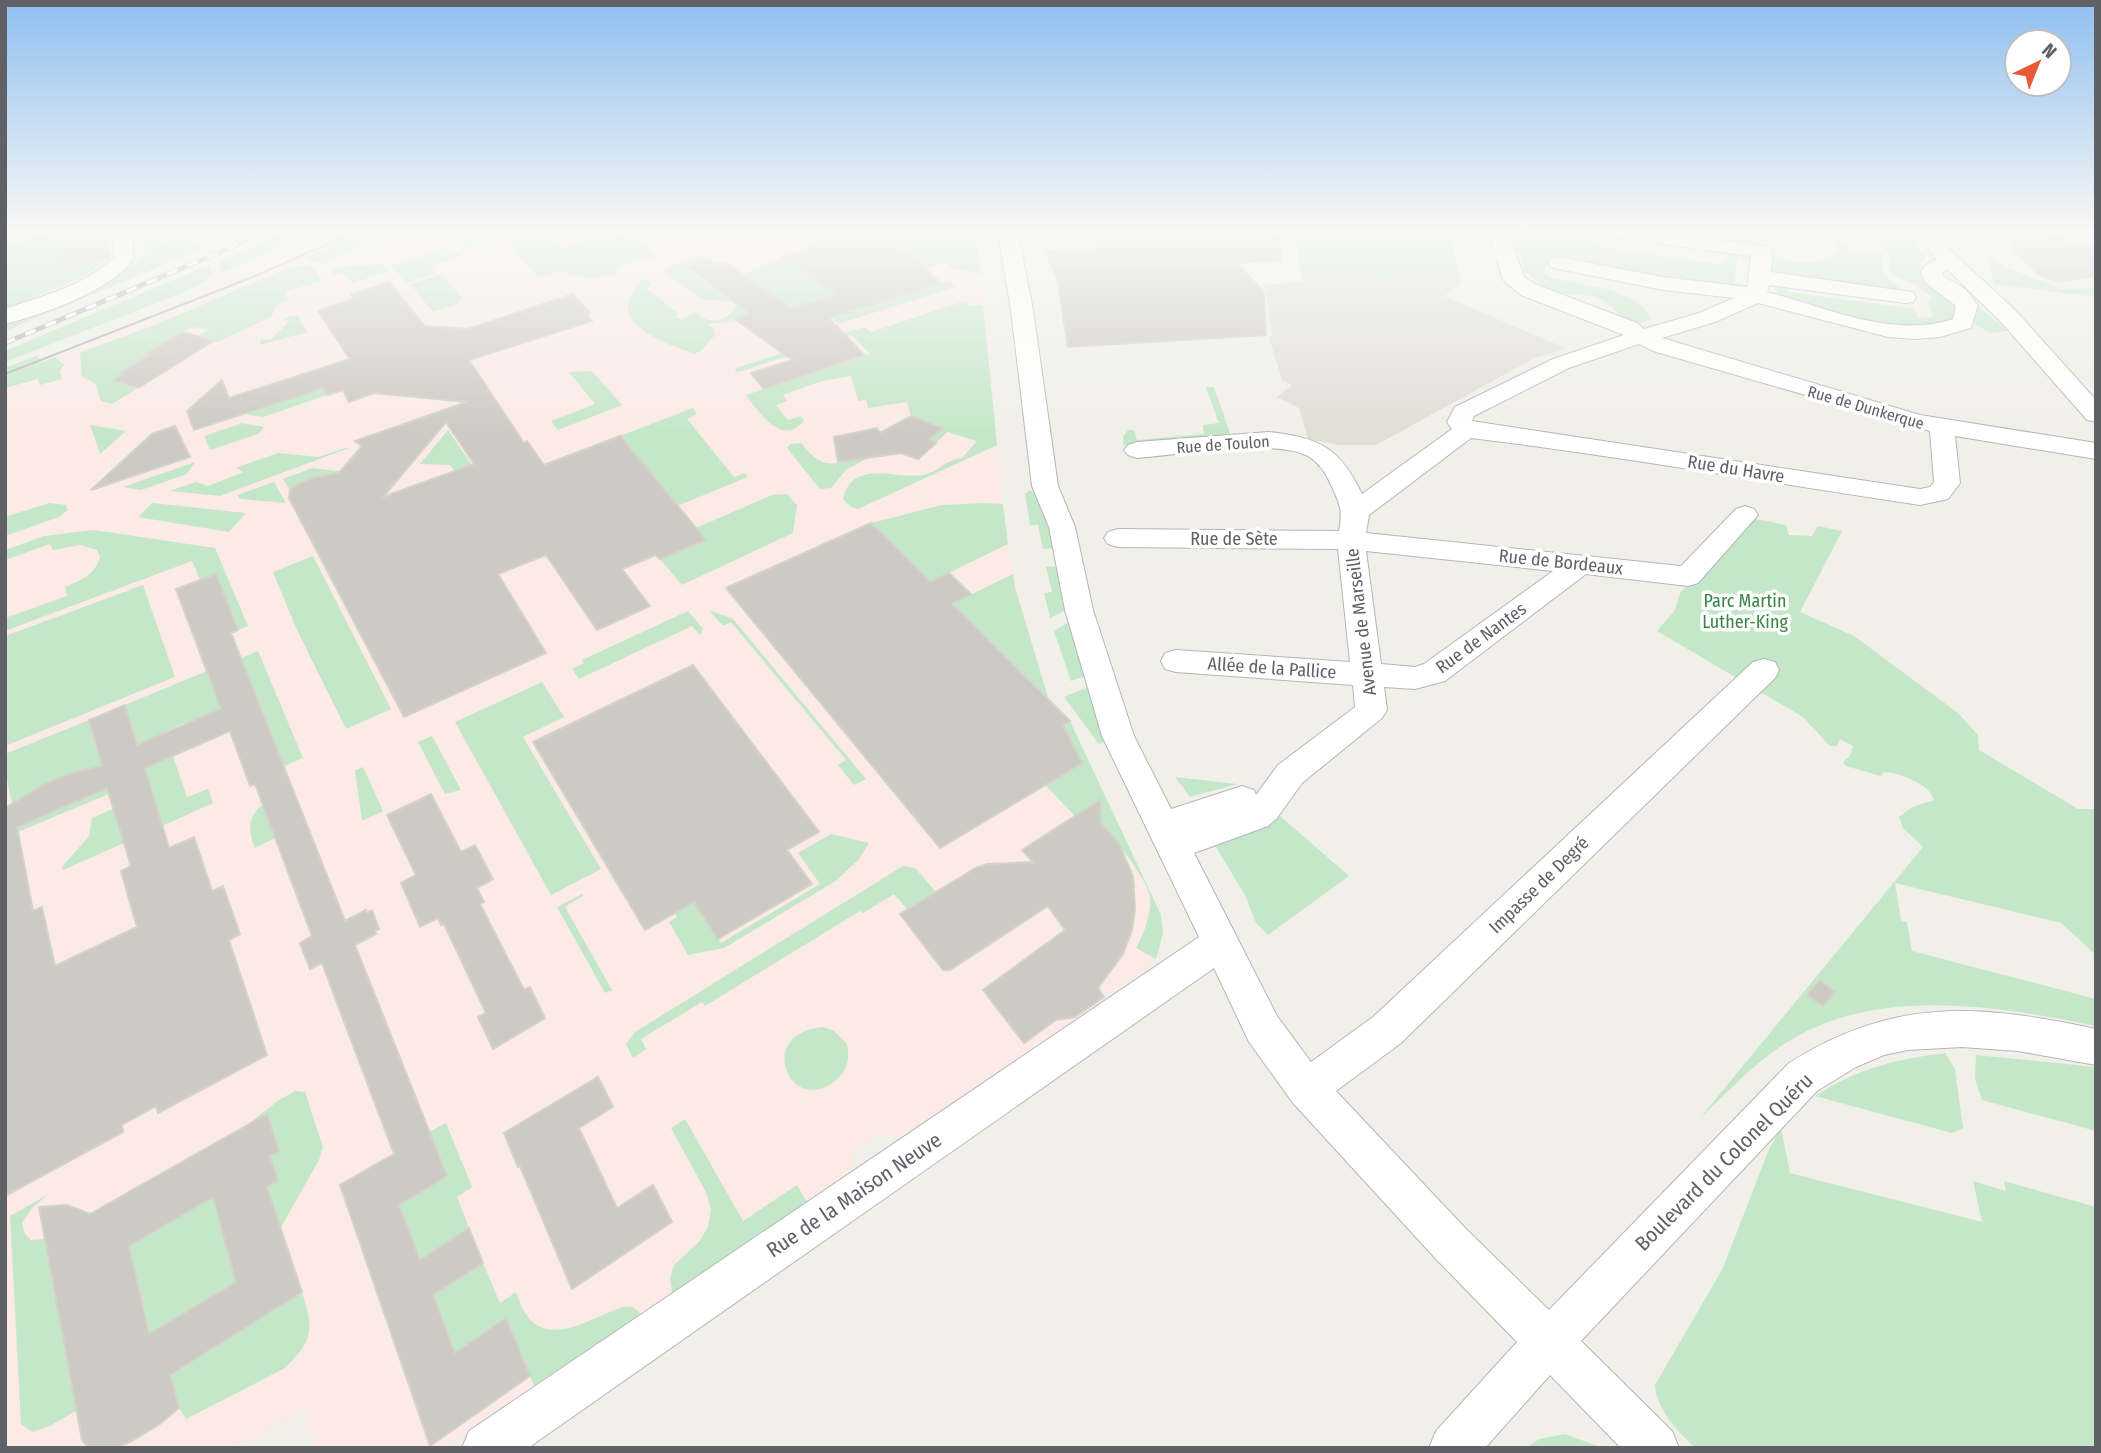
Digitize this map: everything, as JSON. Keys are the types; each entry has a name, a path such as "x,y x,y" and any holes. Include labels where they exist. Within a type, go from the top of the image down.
{"street":[{"path":"5,317 58,296"},
{"path":"1019,296 1045,486 1062,527 1079,610 1118,736 1263,1029 1307,1089 1548,1343 1655,1448"},
{"name":"Rue de Dunkerque","path":"1544,296 1629,328 1661,346 1942,428 2096,451"},
{"path":"1354,525 1466,430 1459,422 1464,412 1573,358 1700,320 1738,305 1748,296"},
{"path":"1787,296 1882,328 1911,333 1937,332 1964,323 1967,305 1957,296"},
{"path":"1889,296 1905,297"},
{"path":"1987,296 2096,415"},
{"name":"Rue du Havre","path":"1466,430 1606,447 1740,471 1920,497 1939,493 1947,483 1942,428"},
{"name":"Rue de Toulon","path":"1137,450 1269,440 1291,442 1323,452 1339,471 1354,525"},
{"name":"Rue de Bordeaux","path":"1354,525 1581,564 1688,576 1745,515"},
{"name":"Avenue de Marseille","path":"1168,836 1257,816 1268,805 1276,787 1297,767 1371,710 1354,525"},
{"name":"Rue de Sète","path":"1118,538 1354,525"},
{"name":"Rue de Nantes","path":"1368,675 1415,678 1434,673 1581,564"},
{"name":"Allée de la Pallice","path":"1176,661 1368,675"},
{"name":"Impasse de Degré","path":"1307,1089 1387,1030 1764,670"},
{"name":"Rue de la Maison Neuve","path":"486,1448 1222,942"},
{"name":"Boulevard du Colonel Quéru","path":"1453,1448 1548,1343 1803,1077 1840,1053 1885,1037 1927,1030 1979,1031 2061,1039 2096,1046"}],"shaded area":[{"path":"984,296 1004,515 1015,587 1049,700 1070,721 1163,925 1159,952 1151,966 897,1141 891,1135 878,1135 857,1148 851,1161 856,1169 444,1448 315,1448 303,1409 235,1448 5,1448 5,377 208,297"},
{"path":"1266,296 1444,296 1565,348 1533,359 1376,445 1339,445 1308,439 1299,408 1277,397 1292,385 1282,380 1269,337 1272,336"}],"green space":[{"path":"5,296 37,296 5,309"},
{"path":"65,296 89,296 5,331 5,322"},
{"path":"136,296 175,296 5,362 5,351"},
{"path":"223,296 286,296 288,299 278,303 271,317 218,342 198,336 209,329 191,327 120,373 122,375 115,380 136,389 112,404 101,401 95,383 82,377 80,353"},
{"path":"420,296 462,298 456,304 433,312"},
{"path":"631,296 656,296 678,313 675,317 681,320 694,312 706,319 718,320 729,315 737,305 749,313 727,322 708,324 714,329 715,335 702,350 694,354 651,336 639,328 631,318 628,307"},
{"path":"698,296 725,296 734,302 702,299"},
{"path":"774,296 833,296 792,308"},
{"path":"900,296 927,296 838,324 832,317"},
{"path":"1589,296 1625,296 1645,309 1650,319 1641,323 1627,321 1596,297"},
{"path":"1779,296 1817,296 1914,309 1918,318 1933,317 1927,302 1932,298 1929,296 1961,296 2009,331 1990,333 1970,321 1951,329 1883,324"},
{"path":"967,300 968,305 983,305 997,445 858,509 851,507 843,499 848,486 856,479 877,474 923,475 962,458 977,441 947,432 936,443 929,440 942,427 911,416 907,402 868,408 866,400 858,401 851,376 822,381 783,395 787,401 776,405 788,420 801,416 804,421 787,430 771,424 746,395 870,354 852,335 739,372 735,371 736,368 864,327 871,332"},
{"path":"298,316 307,332 260,345 261,339 270,340 290,321 283,319"},
{"path":"38,355 41,363 55,357 64,365 60,371 62,379 40,385 38,379 5,388 5,368"},
{"path":"592,371 622,405 558,430 551,421 595,404 569,372"},
{"path":"1206,387 1214,387 1231,436 1124,445 1123,437 1128,430 1134,430 1137,440 1204,434 1203,425 1219,423"},
{"path":"323,388 327,395 263,417 248,413"},
{"path":"693,408 697,414 687,419 734,477 745,473 748,477 677,506 620,436"},
{"path":"242,423 264,427 258,434 210,450 204,436"},
{"path":"90,425 126,431 100,454"},
{"path":"448,430 501,508 463,483 450,465 420,464"},
{"path":"801,443 817,459 830,464 869,457 846,470 831,488 820,489 787,448 790,444"},
{"path":"349,448 220,496 169,491 196,482 208,486 244,472 236,468 278,453 319,457"},
{"path":"195,462 187,474 141,490 123,487"},
{"path":"312,468 346,472 316,477 290,490 283,479"},
{"path":"274,482 286,503 240,499 237,495"},
{"path":"1030,490 1045,510 1051,526 1061,562 1072,607 1050,618 1044,593 1052,592 1046,567 1060,566 1057,548 1043,549 1038,525 1030,525 1025,494"},
{"path":"787,494 797,505 793,533 682,585 660,559 705,540 696,528 772,495"},
{"path":"49,503 66,505 68,510 59,517 5,536 5,517"},
{"path":"152,503 246,513 229,532 138,517"},
{"path":"1003,504 1008,544 930,582 871,523 942,505"},
{"name":"Parc Martin Luther-King","path":"1751,518 1786,525 1789,535 1812,536 1818,526 1842,531 1800,612 1854,636 1958,713 1978,735 1979,750 2078,809 2096,809 2096,955 2061,923 1895,883 1901,921 1907,922 1912,951 2096,999 2096,1026 1979,1007 1899,1007 1861,1013 1824,1024 1789,1041 1754,1067 1700,1118 1923,847 1903,828 1899,817 1912,807 1934,800 1921,784 1906,777 1884,772 1881,776 1846,766 1843,762 1850,756 1853,746 1840,739 1837,746 1830,746 1803,717 1657,631 1675,610 1680,593"},
{"path":"94,530 215,548 248,626 238,630 216,574 200,580 192,561 5,631 5,618 67,596 65,587 91,572 100,557 97,550 80,545 53,550 50,544 5,560 5,550 44,536"},
{"path":"313,556 391,709 346,729 297,630 273,572"},
{"path":"1013,574 1015,587 1049,701 952,604"},
{"path":"143,585 175,677 5,746 5,636"},
{"path":"709,610 733,619 866,779 854,785 838,765 846,760 731,622 723,626"},
{"path":"688,611 703,629 700,635 692,626 579,679 572,669 584,663 582,660"},
{"path":"1074,619 1088,675 1071,681 1054,631"},
{"path":"258,651 303,758 284,766 241,658"},
{"path":"207,671 224,716 190,721 167,731 139,751 125,705"},
{"path":"542,682 564,717 523,737 601,869 551,895 455,722"},
{"path":"1091,686 1107,741 1099,744 1064,697"},
{"path":"89,720 102,766 12,804 5,770 5,754"},
{"path":"1070,721 1161,915 1163,933 1156,959 1136,948 1149,916 1150,896 1147,888 1127,856 1097,819 1101,814 1099,810 1092,806 1075,816 1045,785 1082,763 1063,725"},
{"path":"432,736 461,790 445,794 418,742"},
{"path":"173,756 187,797 208,789 213,803 162,826 145,768"},
{"path":"363,767 383,811 362,821 355,770"},
{"path":"1175,777 1237,784 1190,797"},
{"path":"106,784 111,793 18,832 16,823 33,820 92,794 92,790"},
{"path":"263,805 275,838 255,848 250,824 254,814"},
{"path":"115,808 124,843 63,870 62,867 89,836 92,818"},
{"path":"1279,815 1349,876 1268,935 1256,923 1245,895 1214,844"},
{"path":"831,834 869,843 859,859 837,880 724,948 688,955 669,922 677,917 673,909 691,898 721,943 820,884 798,853"},
{"path":"903,866 915,868 936,892 907,909 894,894 863,913 860,911 705,1006 702,1002 641,1039 646,1049 633,1058 626,1044 635,1032"},
{"path":"584,895 565,907 612,990 605,993 557,907"},
{"path":"822,1027 833,1030 847,1044 847,1063 837,1079 821,1089 806,1089 794,1082 787,1071 785,1057 789,1044 801,1033"},
{"path":"1945,1053 1955,1069 1963,1128 1952,1133 1815,1096 1861,1072 1910,1058"},
{"path":"1976,1055 2096,1067 2096,1131 1982,1100 1975,1079"},
{"path":"295,1091 305,1092 323,1147 319,1160 281,1227 267,1187 278,1181 270,1156 279,1151 267,1114 250,1123"},
{"path":"685,1119 743,1221 797,1185 807,1202 672,1293 670,1278 674,1265 699,1242 708,1227 711,1210 707,1194 671,1128"},
{"path":"446,1123 472,1187 457,1197 469,1228 420,1260 399,1205 429,1132"},
{"path":"1781,1128 1790,1173 1982,1222 1973,1181 2006,1191 2004,1181 2096,1207 2096,1448 1695,1448 1688,1441 1664,1412 1655,1385 1723,1268 1769,1149"},
{"path":"49,1194 33,1207 22,1223 25,1234 31,1240 45,1239 77,1410 50,1426 32,1432 21,1424 10,1216"},
{"path":"213,1197 236,1282 149,1334 129,1246"},
{"path":"483,1263 500,1303 516,1292 525,1313 537,1325 551,1330 582,1324 623,1307 633,1307 641,1314 534,1386 506,1319 455,1353 433,1295"},
{"path":"302,1292 309,1333 295,1358 285,1368 186,1419 179,1408 168,1363 181,1369"},
{"path":"1565,1434 1603,1448 1526,1448 1539,1439"}],"building":[{"path":"352,296 400,296 425,326 468,329 575,296 590,313 587,315 592,321 469,360 524,443 527,441 544,465 620,436 706,540 660,559 656,555 622,569 650,606 597,630 546,555 498,574 546,653 404,717 289,498 290,490 316,477 339,473 362,446 355,441 467,402 374,393 349,402 343,390 327,395 323,388 194,430 187,411 222,380 229,398 350,359 318,311 354,298","holes":["446,422 474,464 383,497"]},
{"path":"726,296 774,296 792,308 831,296 900,296 829,318 864,355 764,389 751,373 792,360 735,319 749,313"},
{"path":"1060,296 1264,296 1266,335 1068,347"},
{"path":"183,332 213,341 138,388 114,380 151,354 148,353"},
{"path":"911,416 942,428 929,440 936,443 918,459 901,453 838,462 834,437 877,428 880,433"},
{"path":"175,426 190,457 91,490 152,434"},
{"path":"871,523 930,582 949,573 971,594 952,604 1070,721 1063,725 1082,763 940,848 726,588"},
{"path":"216,574 238,630 231,633 345,921 366,910 367,913 372,910 379,929 375,931 376,934 355,945 447,1176 399,1205 420,1260 469,1228 483,1263 433,1295 455,1353 506,1318 530,1376 430,1446 340,1185 394,1154 322,963 310,969 300,943 312,936 255,784 250,786 230,731 145,768 169,848 194,837 212,891 223,886 240,934 229,940 267,1055 158,1113 156,1106 122,1125 123,1132 5,1196 5,808 45,784 69,774 102,766 89,720 125,705 137,745 221,709 176,589","holes":["107,788 131,866 121,871 137,927 55,966 42,907 33,911 17,827"]},
{"path":"693,665 819,832 787,850 812,884 718,939 694,902 645,930 533,742"},
{"path":"431,794 461,852 475,845 493,879 477,888 484,902 480,904 524,990 530,987 545,1018 493,1049 478,1017 486,1013 444,924 441,925 438,918 420,927 401,883 416,875 387,815"},
{"path":"1100,800 1101,823 1118,842 1133,876 1135,909 1132,930 1123,954 1098,988 1104,997 1075,1017 1056,1020 1024,1043 983,990 1065,930 1048,906 950,970 943,970 900,914 976,868 987,864 1033,862 1022,850"},
{"path":"1820,980 1835,992 1823,1006 1807,995"},
{"path":"598,1077 613,1107 579,1128 617,1208 653,1185 672,1222 572,1289 504,1133"},
{"path":"267,1114 279,1151 270,1156 278,1181 267,1187 302,1292 170,1375 179,1408 160,1424 114,1448 89,1448 82,1440 39,1207 67,1205 90,1214","holes":["213,1197 236,1282 149,1334 129,1246"]}],"tram line":[{"path":"5,374 205,296"}],"railway":[{"path":"5,343 117,296"}]}
